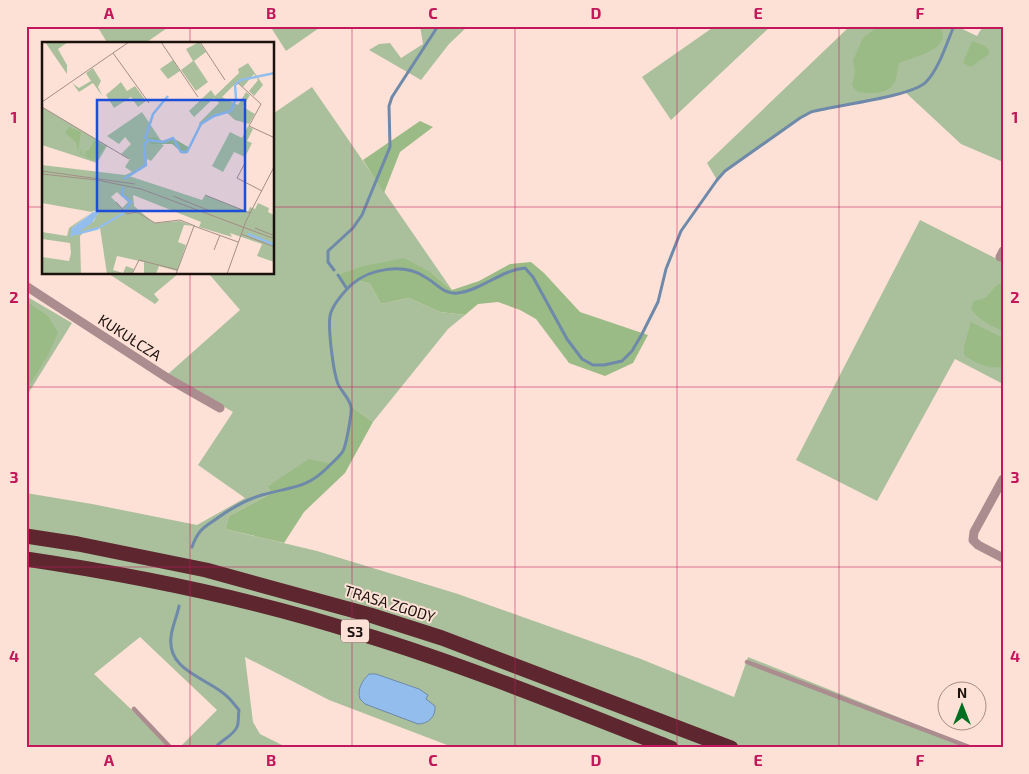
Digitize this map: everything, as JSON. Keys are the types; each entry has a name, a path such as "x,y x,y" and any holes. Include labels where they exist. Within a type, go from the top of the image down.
{"highway":[{"name":"TRASA ZGODY","path":"26,536 78,544 206,570 370,615 442,638 731,748"},
{"name":"S3","path":"26,558 137,577 201,591 354,631 510,685 671,748"}],"street":[{"name":"KUKUŁCZA","path":"26,286 169,379 220,408"},
{"path":"1003,479 974,532 973,540 978,546 1003,558"}],"lane":[{"path":"748,662 972,748"},
{"path":"134,709 171,748"},
{"path":"693,733 721,748"}],"green space":[{"path":"97,26 170,26 147,42 107,42"},
{"path":"270,26 322,26 286,51"},
{"path":"420,26 468,26 449,44 421,80 369,50 379,44 390,43 401,58 423,44"},
{"path":"715,26 771,26 671,120 642,77"},
{"path":"850,26 956,26 977,36 983,26 1003,26 1003,162 961,144 905,92 811,112 725,171 717,180 707,163"},
{"path":"886,26 939,26 943,34 942,41 930,51 899,63 895,82 888,89 873,93 858,92 852,86 855,72 853,60 863,38 873,30"},
{"path":"972,41 985,46 989,50 989,54 971,67 963,63"},
{"path":"312,87 452,290 432,273 359,267 338,276 347,288 357,280 370,284 381,304 409,298 440,312 465,315 448,329 373,422 351,406 343,452 331,464 269,485 272,493 229,516 225,529 317,551 458,594 641,659 734,697 748,657 975,748 455,748 329,700 245,657 253,722 260,734 288,748 179,748 217,710 140,637 94,674 172,748 26,748 26,493 197,525 245,498 198,465 233,412 168,374 240,310 210,275 275,275 275,112"},
{"path":"420,121 433,127 400,152 384,193 363,160"},
{"path":"920,220 1003,262 1003,384 955,359 877,501 796,460"},
{"path":"404,258 432,273 452,290 479,281 510,264 531,262 544,273 580,312 648,335 633,363 605,376 569,363 536,319 520,310 498,302 478,304 465,315 440,312 409,298 381,304 370,284 357,280 347,289 338,275 359,267"},
{"path":"111,275 177,275 154,294 159,300 155,304"},
{"path":"999,284 1003,285 1003,331 985,322 971,309 973,301 986,297"},
{"path":"26,296 72,323 26,397"},
{"path":"26,301 48,316 58,333 48,355 26,391"},
{"path":"971,322 1003,338 1003,366 988,367 964,355 964,346"},
{"path":"351,406 373,422 345,473 304,512 284,543 225,529 229,516 272,493 268,486 309,459 331,464 343,452"}],"water":[{"path":"369,674 376,674 419,689 428,695 426,699 435,706 433,716 425,723 418,724 365,704 360,699 359,692 362,682"}],"waterway":[{"path":"334,270 328,262 328,251 353,228 362,215 390,147 389,106 392,97 438,26"},
{"path":"192,547 202,529 229,510 256,497 306,483 321,473 343,451 349,429 351,407 336,378 330,340 330,316 338,299 359,279 387,269 407,270 425,277 448,292 458,293 475,288 508,272 525,268 533,277 567,339 582,359 593,365 604,365 622,361 632,351 658,302 666,269 681,231 725,171 811,112 890,96 918,87 926,82 935,70 954,26"},
{"path":"338,275 347,289"},
{"path":"179,606 171,637 171,648 175,657 180,665 215,687 239,710 237,727 215,748"}]}
